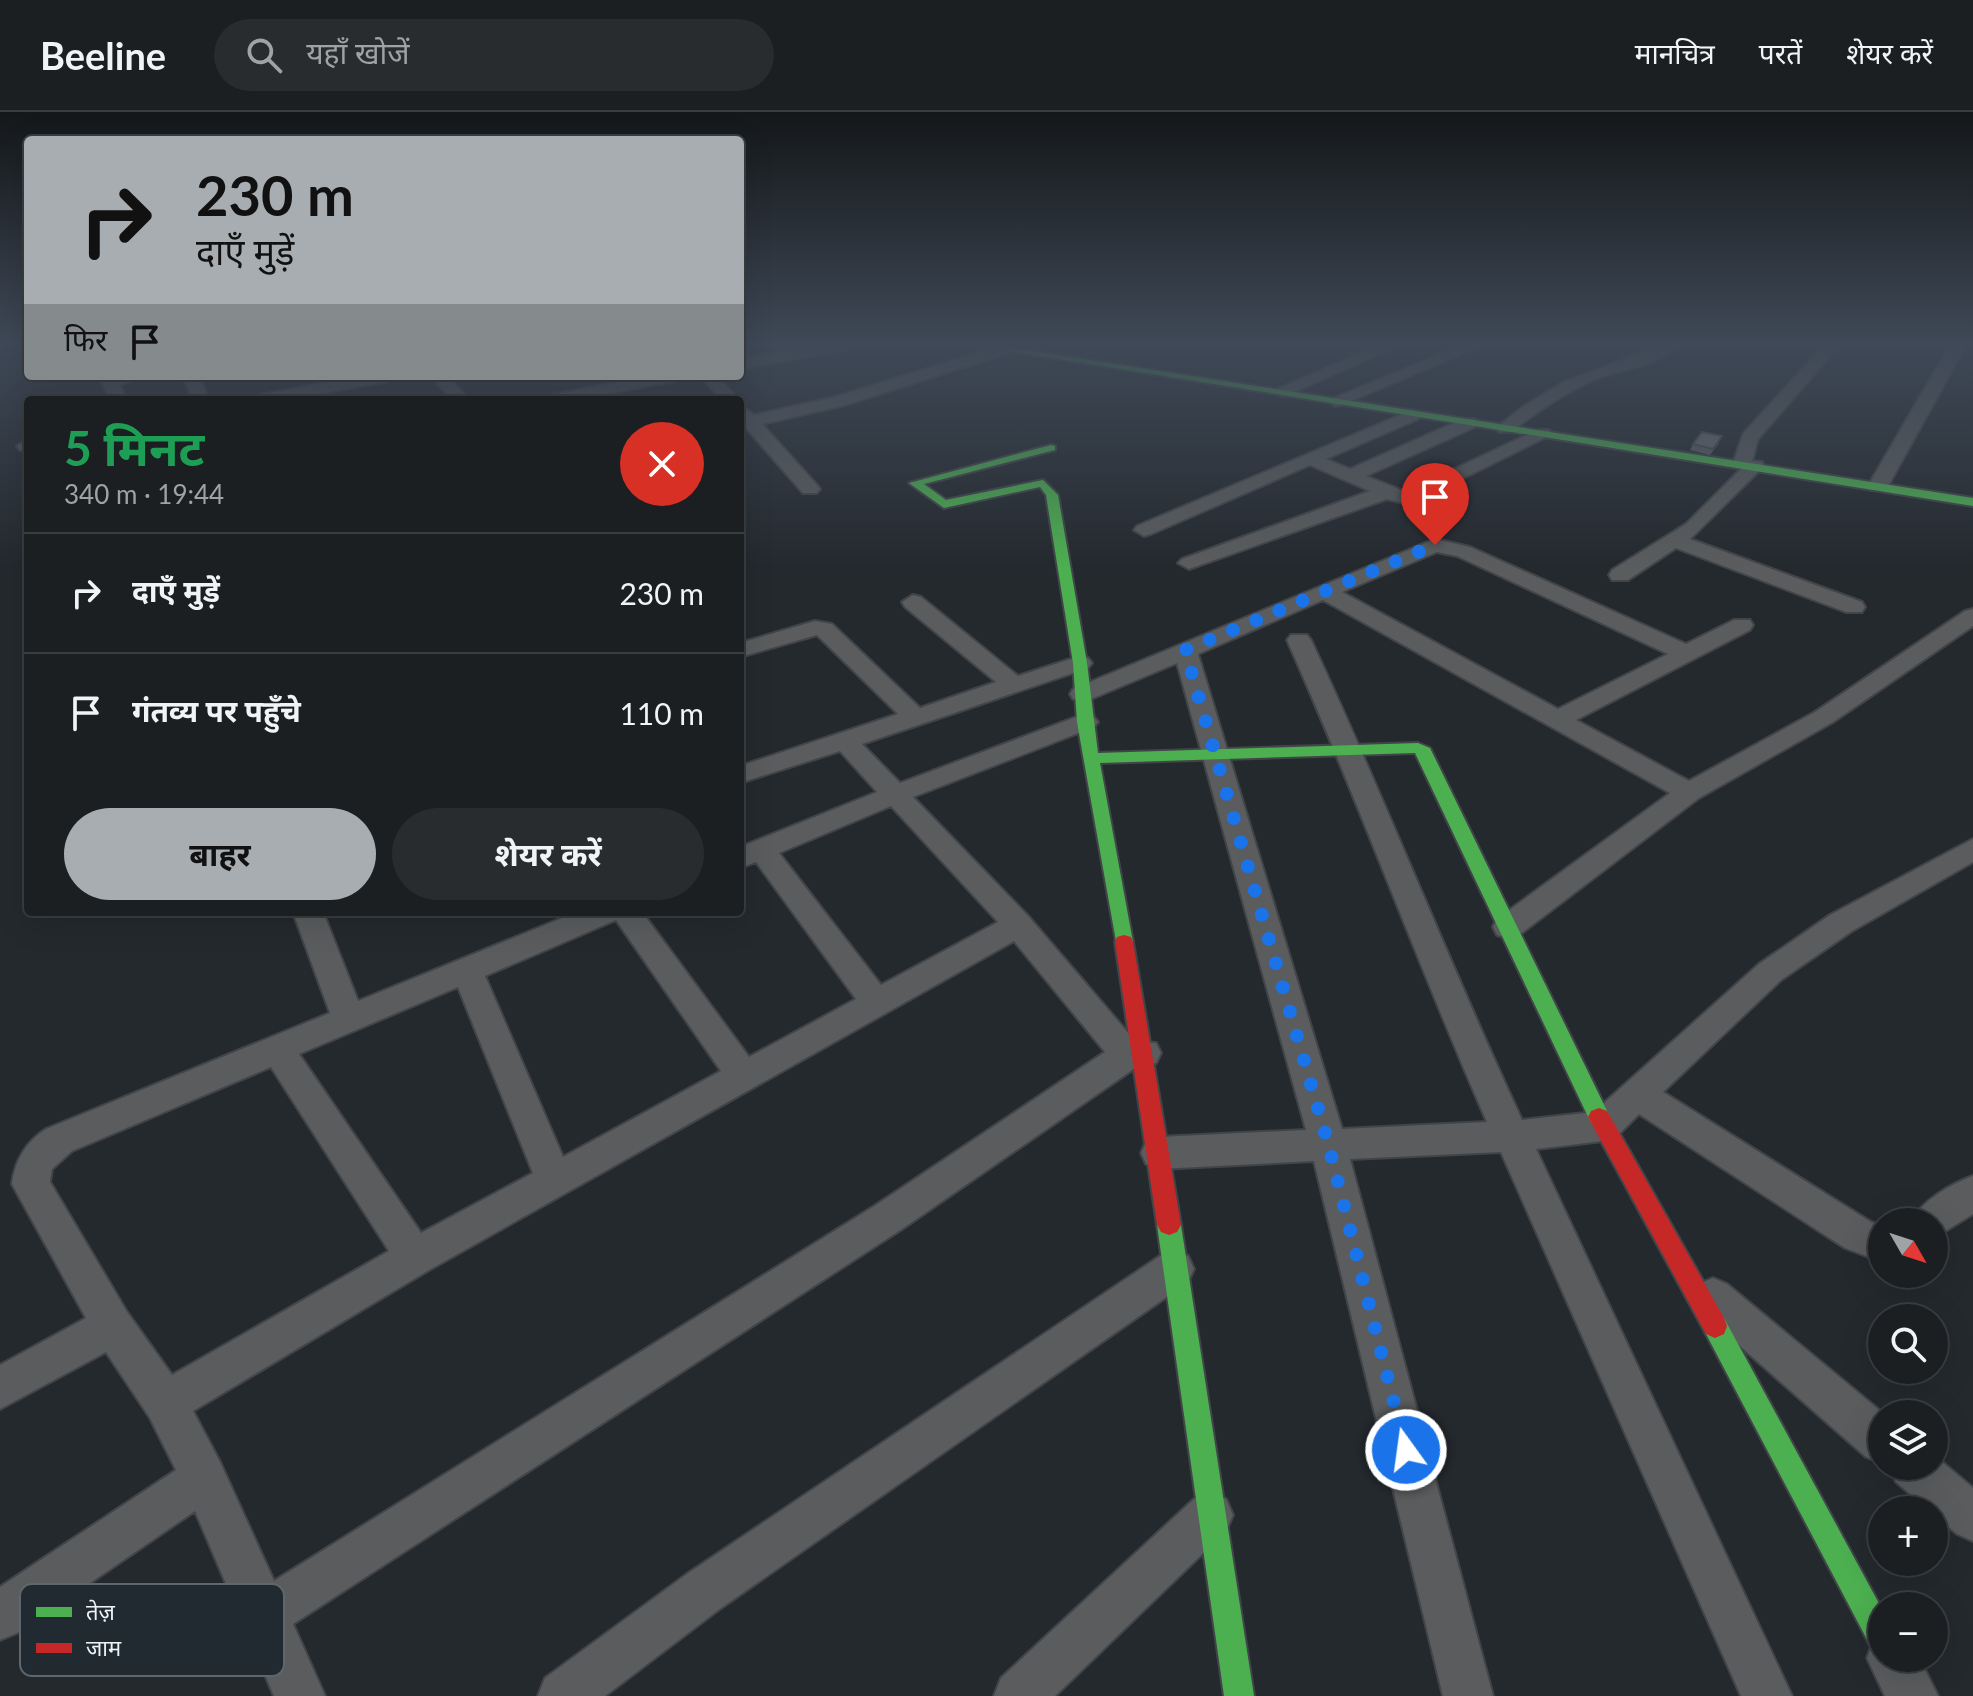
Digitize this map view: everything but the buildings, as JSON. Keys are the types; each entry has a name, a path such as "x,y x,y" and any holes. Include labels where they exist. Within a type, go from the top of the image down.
{"street":[{"path":"748,419 810,489"},
{"path":"1144,530 1403,419"},
{"path":"1440,419 1973,502"},
{"path":"1505,428 1517,419"},
{"path":"1620,575 1693,528 1749,465 1749,438 1766,419"},
{"path":"1878,486 1916,419"},
{"path":"1350,476 1469,423"},
{"path":"1309,458 1387,492 1412,498 1543,434"},
{"path":"1051,448 915,483 944,504 1043,483 1052,495 1062,540 1080,663 1085,722 1135,1054 1159,1153 1239,1696"},
{"path":"1189,563 1387,492"},
{"path":"1674,540 1854,607"},
{"path":"1082,694 1435,545 1463,551 1686,653"},
{"path":"1325,592 1689,792"},
{"path":"913,602 1013,684"},
{"path":"1508,927 1689,792 1824,717 1973,616"},
{"path":"1558,719 1742,625"},
{"path":"744,649 815,628 824,629 914,716"},
{"path":"1299,640 1349,750 1457,1016 1767,1696"},
{"path":"1185,650 1328,1143 1468,1696"},
{"path":"744,774 1080,663"},
{"path":"876,1002 751,854 896,794 1085,722"},
{"path":"843,739 1135,1054"},
{"path":"1091,758 1418,748 1424,751 1603,1126 1688,1276 1868,1613"},
{"path":"1159,1153 1513,1136 1603,1126 1770,972 1841,923 1973,849"},
{"path":"310,916 349,1019"},
{"path":"252,1584 204,1478 165,1403 113,1326 31,1184 32,1165 43,1151 59,1140 596,916"},
{"path":"629,916 743,1075"},
{"path":"165,1403 415,1257 1018,925"},
{"path":"466,969 555,1180"},
{"path":"278,1050 415,1257"},
{"path":"284,1602 889,1217 1135,1054"},
{"path":"1638,1095 1868,1239"},
{"path":"1948,1210 1973,1193"},
{"path":"563,1696 704,1591 1174,1269"},
{"path":"1688,1276 1868,1429"},
{"path":"0,1388 113,1326"},
{"path":"47,1584 204,1478"},
{"path":"1928,1480 1973,1518"},
{"path":"1019,1696 1210,1515"},
{"path":"0,1616 20,1602"},
{"path":"284,1659 300,1696"},
{"path":"1900,1672 1913,1696"}],"traffic: fast":[{"path":"1445,419 1973,502"},
{"path":"1051,448 915,483 944,504 1043,483 1052,495 1080,663 1085,722 1124,942"},
{"path":"1091,758 1418,748 1424,751 1599,1117"},
{"path":"1169,1225 1239,1696"},
{"path":"1715,1326 1868,1613"}],"traffic: jam":[{"path":"1124,942 1169,1225"},
{"path":"1599,1117 1715,1326"}],"route":[{"path":"1406,1450 1328,1143 1185,650 1435,545"}]}
